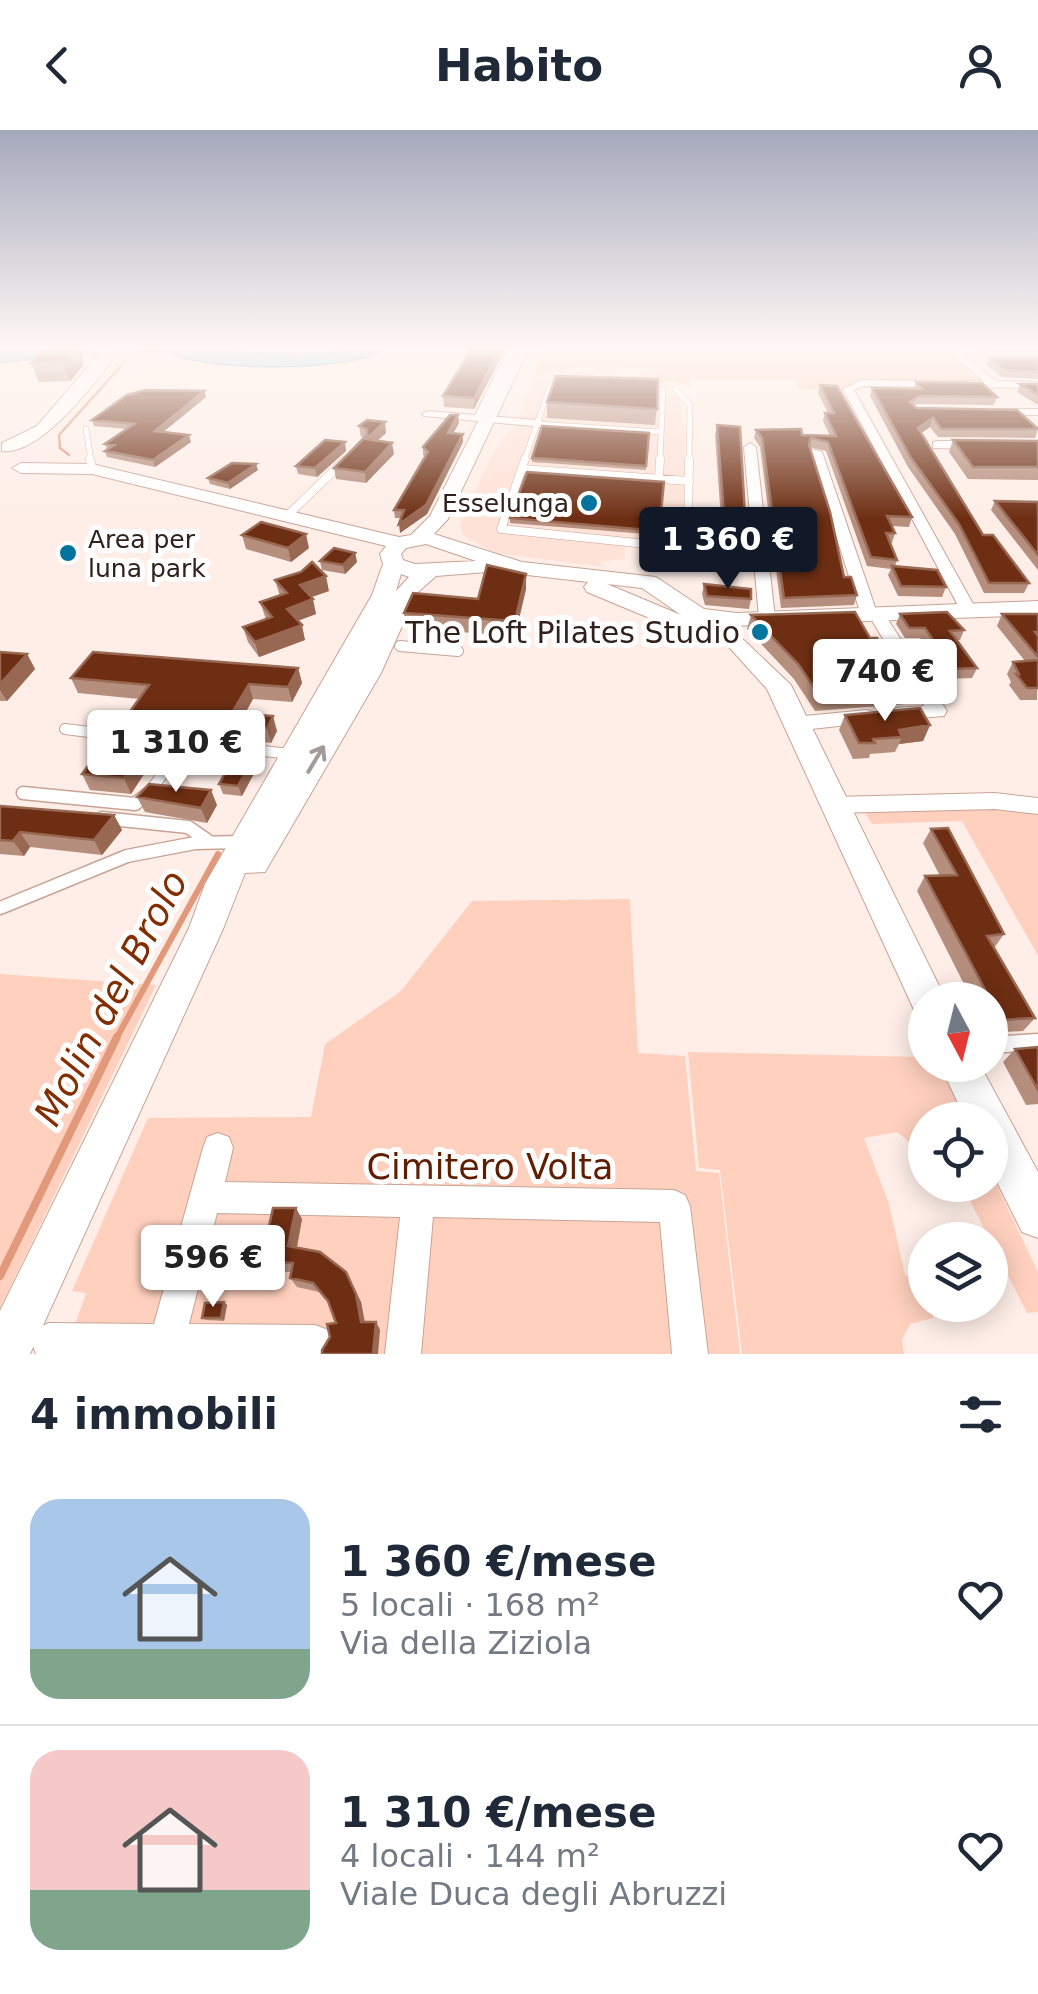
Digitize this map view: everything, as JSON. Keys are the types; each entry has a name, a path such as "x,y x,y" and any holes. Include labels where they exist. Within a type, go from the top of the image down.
{"main road":[{"path":"4,448 43,429 65,405"},
{"path":"8,472 38,461 49,434 75,405"},
{"path":"5,1354 206,929 217,894 383,595 400,550 438,519 497,405"},
{"path":"206,929 257,859 368,673 389,645 407,590 443,557 491,418 500,405"},
{"path":"4,448 42,451 92,469 280,514 400,550 650,588 715,621 766,668 919,982"},
{"path":"8,472 92,469"},
{"path":"400,550 413,571 443,557"},
{"path":"650,588 728,652 793,720"},
{"path":"715,621 1038,608"},
{"path":"1008,1158 1038,1216"}],"street":[{"path":"491,418 495,405"},
{"path":"857,405 969,611"},
{"path":"1016,405 1038,426"},
{"path":"972,412 1038,412"},
{"path":"428,414 538,424"},
{"path":"750,446 767,618"},
{"path":"937,446 988,446"},
{"path":"793,720 938,711 873,615 816,452"},
{"path":"833,804 995,801 1038,806"},
{"path":"165,1348 218,1148"},
{"path":"205,1196 674,1206 690,1354"},
{"path":"403,1354 418,1201"},
{"path":"49,1341 165,1348 315,1343"}],"lane":[{"path":"544,405 501,529 647,540 675,548 682,556 679,561 650,588"},
{"path":"662,405 663,479"},
{"path":"675,548 688,538 690,405"},
{"path":"538,424 660,432"},
{"path":"86,429 92,469"},
{"path":"280,514 350,456"},
{"path":"522,469 689,481"},
{"path":"650,588 645,551 656,545"},
{"path":"650,588 679,561"},
{"path":"389,645 458,651"},
{"path":"65,729 292,754"},
{"path":"23,792 135,804 144,799 186,743"},
{"path":"94,817 188,827 207,840"},
{"path":"0,908 21,906 60,880 119,860 207,840 246,842"},
{"path":"1008,1044 1038,1042"}],"shaded area":[{"path":"524,405 681,405 685,428 683,537 659,535 646,543 626,541 624,559 599,562 605,567 495,553 464,536 460,526 483,472 500,441 516,426"}],"green space":[{"path":"998,808 1038,814 1038,956 962,821 872,824 865,813"},
{"name":"Cimitero Volta","path":"630,899 638,1053 685,1056 696,1171 719,1173 740,1354 65,1354 86,1293 72,1291 148,1118 311,1117 325,1044 401,991 472,901"},
{"path":"0,974 156,985 0,1308"},
{"path":"688,1052 908,1057 908,1082 948,1082 957,1102 908,1102 908,1141 897,1132 864,1138 889,1204 908,1276 908,1322 918,1322 910,1324 902,1340 904,1354 742,1354 720,1170 699,1168"},
{"path":"971,1202 1005,1202 1038,1272 1038,1312 1027,1313 1008,1276 1008,1222 981,1222"}],"building":[{"path":"113,405 187,405 155,431 189,435 153,460 105,451 114,445 105,444 134,424 92,420"},
{"path":"596,405 657,405 657,409"},
{"path":"830,405 848,405 912,517 887,516 895,533 886,533 897,560 871,557 828,442 811,438 809,445 830,512 844,577 851,577 857,595 784,598 762,438 756,430 801,429 802,435 836,436 825,413 834,413"},
{"path":"882,405 1017,410 1038,429 941,429 933,418 918,428 983,535 993,535 1029,583 989,583 959,524 911,458"},
{"path":"450,415 458,415 448,433 463,434 426,505 399,524 404,510 394,510 428,452 423,447"},
{"path":"367,420 385,422 366,439 392,443 365,472 334,468 367,435 367,429 359,426"},
{"path":"717,425 740,427 747,552 727,550"},
{"path":"542,426 649,433 646,466 532,458"},
{"path":"325,440 345,442 315,468 296,466"},
{"path":"953,440 1038,441 1038,467 973,467"},
{"path":"232,463 256,464 228,483 208,478"},
{"name":"Esselunga","path":"527,472 664,482 659,531 510,518"},
{"path":"995,501 1038,502 1038,555"},
{"path":"261,522 306,534 288,548 242,535"},
{"path":"334,548 355,553 343,565 320,561"},
{"path":"312,562 326,576 300,585 313,599 287,609 302,625 255,642 243,627 272,617 260,602 287,593 275,580 301,572"},
{"path":"487,565 526,574 515,621 404,613 413,593 478,599"},
{"path":"892,566 937,570 946,587 901,586"},
{"path":"704,584 751,589 751,599 707,596"},
{"path":"855,612 883,651 849,651 866,681 899,680 887,660 906,660 924,689 820,697 799,665 751,615"},
{"path":"947,612 964,630 950,631 977,668 953,669 925,628 909,628 900,614"},
{"path":"1002,614 1038,614 1038,657"},
{"path":"0,652 27,654 0,684"},
{"path":"93,652 298,668 288,687 249,684 232,713 273,716 267,728 129,713 149,685 71,678"},
{"path":"1038,660 1038,688 1027,688 1016,674 1013,662"},
{"path":"920,708 930,725 899,730 902,737 873,739 875,743 859,743 845,715"},
{"path":"115,729 154,733 124,778 82,774"},
{"path":"240,747 258,749 238,786 219,784"},
{"path":"149,784 211,790 201,808 137,797"},
{"path":"0,806 114,815 94,840 20,832 13,841 0,840"},
{"path":"948,828 1004,934 987,936 1035,1018 1008,1020 1008,982 981,982 925,876 957,875 931,829"},
{"path":"1038,1047 1038,1090 1015,1049"},
{"path":"273,1208 296,1208 288,1246 320,1252 346,1272 356,1294 361,1322 376,1322 373,1354 322,1354 330,1337 327,1324 336,1323 328,1301 313,1283 290,1278 293,1263 261,1262"},
{"path":"224,1302 221,1318 202,1318 205,1303"}],"waterway":[{"name":"Molin del Brolo","path":"69,455 60,448 59,435 86,405"},
{"name":"Molin del Brolo","path":"116,1039 218,854"},
{"name":"Molin del Brolo","path":"0,1276 116,1039"}],"place":[{"name":"Esselunga","path":"589,503"},
{"name":"Area per luna park","path":"68,553"},
{"name":"The Loft Pilates Studio","path":"760,632"}]}
